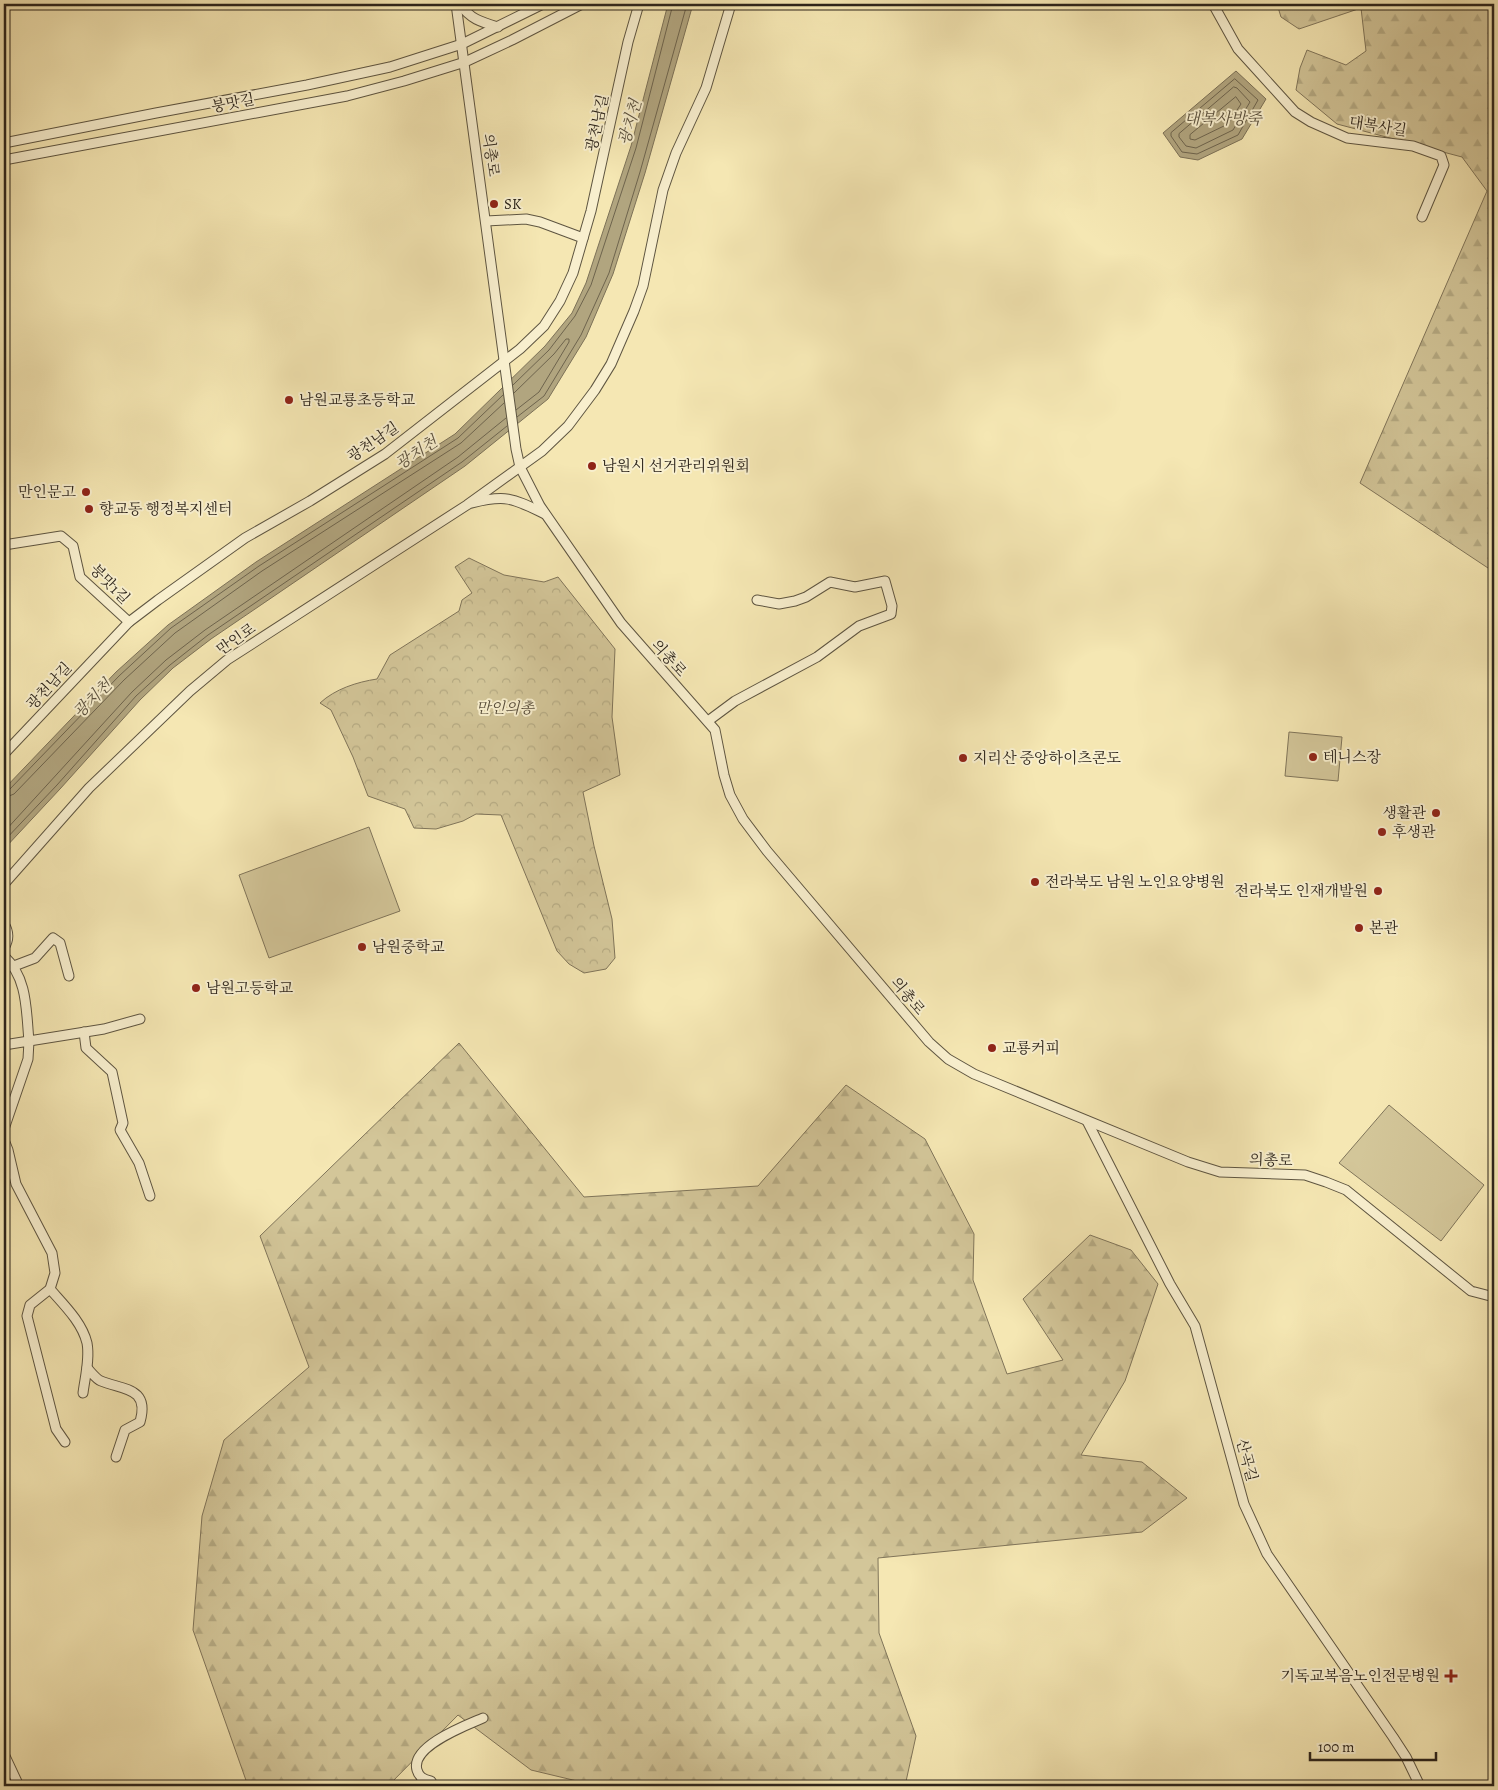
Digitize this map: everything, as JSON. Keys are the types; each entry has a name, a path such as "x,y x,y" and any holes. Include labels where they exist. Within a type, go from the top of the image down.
{"street":[{"name":"의총로","path":"456,4 520,467 546,514 621,623 715,730 730,795 743,819 773,859 929,1042 948,1059 974,1074 1188,1162 1220,1172 1305,1175 1346,1190 1471,1291 1494,1297"},
{"path":"460,4 474,20 498,27"},
{"name":"붕맛길","path":"4,143 156,112 307,85 390,67 462,44 543,4"},
{"name":"붕맛길","path":"4,160 347,96 465,62 582,4"},
{"name":"광천남길","path":"4,754 129,622 245,538 310,501 385,454 505,365 544,326 560,301 573,273 600,173 628,42 640,4"},
{"name":"만인로","path":"5,884 90,788 190,691 235,655 467,504 520,467 553,442 568,426 595,390 611,364 624,336 643,286 663,190 676,153 706,88 731,4"},
{"name":"대복사길","path":"1213,4 1238,50 1295,112 1311,122 1347,138 1413,146 1441,156 1444,165 1422,218"},
{"path":"486,221 526,219 540,222 583,238"},
{"path":"467,504 490,498 504,498 516,500 546,514"},
{"name":"붕맛1길","path":"4,544 61,536 73,546 80,577 129,622"},
{"path":"708,721 735,701 817,657 859,626 890,614 892,606 885,580 855,587 830,582 806,596 779,604 757,600"},
{"path":"4,924 8,932 8,939 4,948"},
{"path":"14,966 35,958 53,938 60,943 69,976"},
{"path":"4,956 14,966 25,992 29,1041 28,1059 4,1129"},
{"path":"4,1045 104,1029 140,1019"},
{"path":"84,1032 86,1048 112,1072 123,1123 120,1130 139,1163 150,1196"},
{"name":"산곡길","path":"1087,1121 1170,1284 1195,1326 1244,1504 1267,1554 1395,1739 1420,1786"},
{"path":"4,1140 16,1184 52,1253 55,1273 50,1289 30,1305 27,1316 56,1429 65,1442"},
{"path":"50,1289 80,1326 87,1342 87,1368 83,1393"},
{"path":"87,1368 99,1381 132,1391 138,1397 143,1410 140,1422 125,1430 116,1457"},
{"path":"433,1786 431,1781 422,1778 418,1774 416,1767 418,1758 448,1733 483,1718"},
{"path":"4,1754 19,1786"}],"green space":[{"path":"1277,4 1494,4 1494,572 1360,483 1487,191 1462,157 1337,124 1296,90 1300,68 1307,50 1346,65 1366,51 1361,8 1299,29 1281,17"},
{"name":"만인의총","path":"469,558 504,575 544,582 558,577 615,649 612,717 620,775 583,792 612,919 615,958 606,969 584,973 569,964 557,951 501,815 476,814 463,821 436,829 414,828 405,809 368,796 353,757 331,710 320,703 332,694 347,687 377,679 390,655 459,611 462,600 472,593 455,567"},
{"name":"테니스장","path":"1289,732 1342,737 1338,781 1285,776"},
{"path":"369,827 400,911 269,958 239,875"},
{"path":"459,1043 584,1197 758,1186 846,1085 925,1139 974,1234 973,1280 1007,1374 1063,1360 1023,1299 1090,1235 1131,1250 1158,1284 1125,1381 1081,1455 1142,1462 1187,1498 1142,1532 878,1558 879,1633 916,1736 905,1786 598,1786 531,1770 458,1715 388,1786 248,1786 193,1630 202,1516 224,1440 309,1367 260,1236"},
{"path":"1389,1105 1484,1185 1441,1241 1339,1163"}],"water":[{"name":"광치천","path":"668,4 693,4 645,173 613,274 586,337 548,399 465,466 211,639 173,668 140,700 4,849 4,789 116,672 168,625 256,562 455,434 545,346 572,313 586,283 631,146"},
{"name":"대복사방죽","path":"1236,71 1266,99 1242,139 1198,160 1180,157 1163,133"}],"place":[{"name":"SK","path":"494,204"},
{"name":"남원교룡초등학교","path":"289,400"},
{"name":"남원시 선거관리위원회","path":"592,466"},
{"name":"만인문고","path":"86,492"},
{"name":"향교동 행정복지센터","path":"89,509"},
{"name":"테니스장","path":"1313,757"},
{"name":"지리산 중앙하이츠콘도","path":"963,758"},
{"name":"생활관","path":"1436,813"},
{"name":"후생관","path":"1382,832"},
{"name":"전라북도 남원 노인요양병원","path":"1035,882"},
{"name":"전라북도 인재개발원","path":"1378,891"},
{"name":"본관","path":"1359,928"},
{"name":"남원중학교","path":"362,947"},
{"name":"남원고등학교","path":"196,988"},
{"name":"교룡커피","path":"992,1048"},
{"name":"기독교복음노인전문병원","path":"1451,1676"}]}
